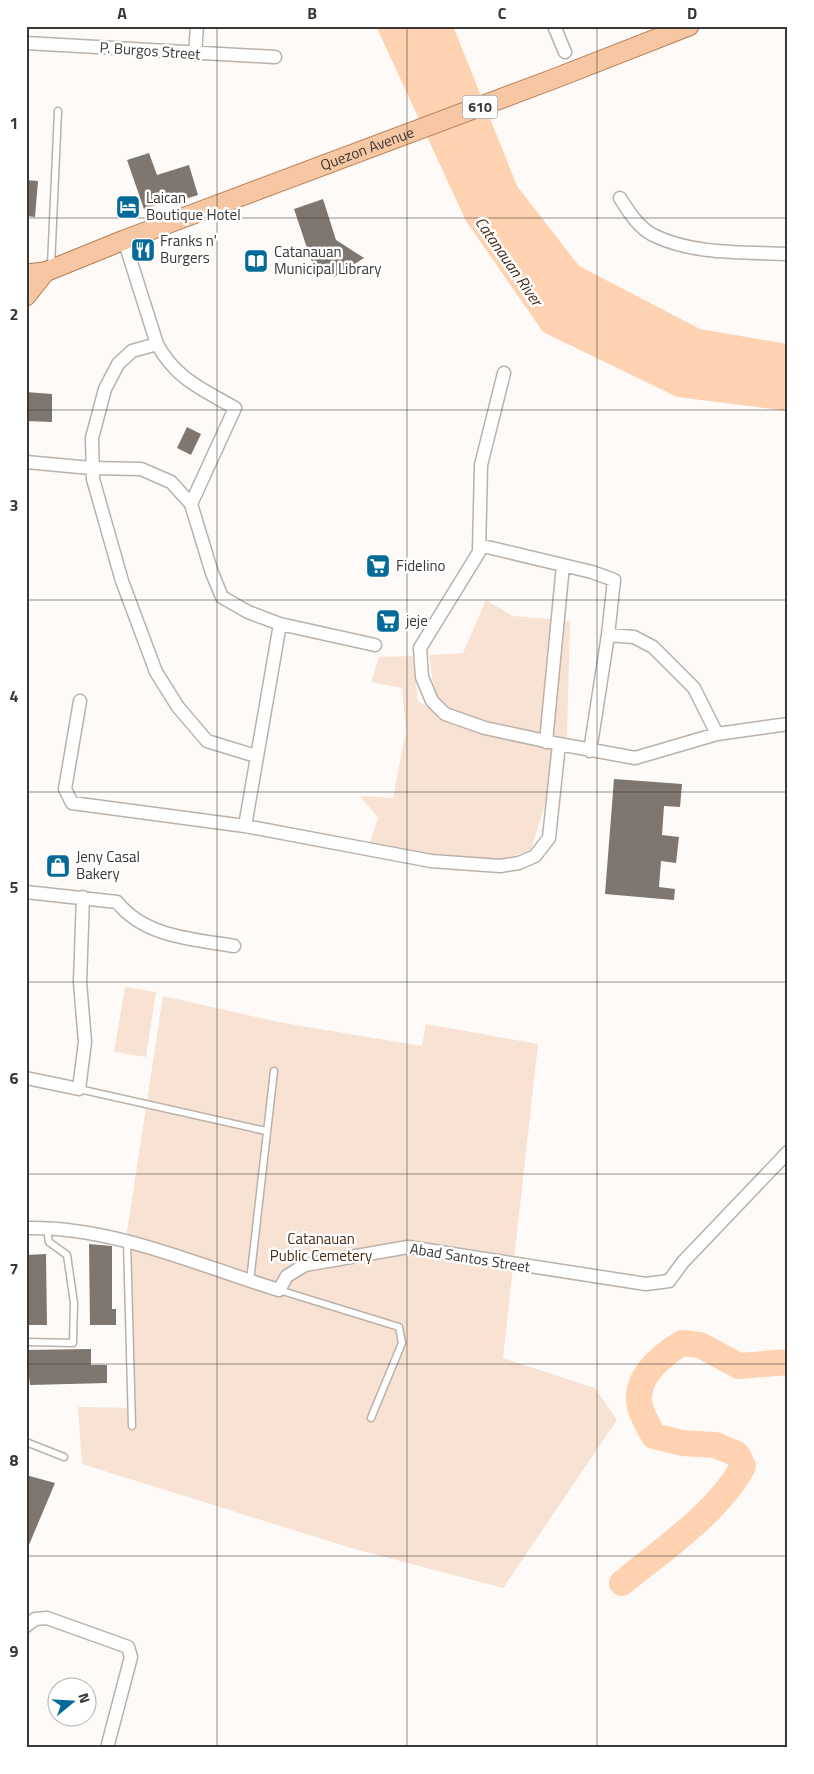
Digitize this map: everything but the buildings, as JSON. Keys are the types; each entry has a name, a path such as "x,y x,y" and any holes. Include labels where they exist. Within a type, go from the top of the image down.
{"main road":[{"name":"Quezon Avenue","path":"26,274 48,271 124,240 556,78 689,26"},
{"name":"Quezon Avenue","path":"26,296 48,271"}],"street":[{"path":"195,54 197,26"},
{"path":"554,26 566,52"},
{"name":"P. Burgos Street","path":"26,43 275,57"},
{"path":"620,198 632,218 652,234 675,242 732,252 788,254"},
{"path":"124,240 157,344 164,357 180,375 235,408 191,504"},
{"path":"157,344 132,351 118,364 105,389 92,438 91,468 122,580 156,672 178,707 207,741 256,756"},
{"path":"504,373 481,465 479,552 420,648 422,677 432,701 445,714 485,728 590,751 635,758 717,734 788,724"},
{"path":"26,462 91,468 141,469 172,482 191,504 212,573 222,597 248,612 280,624 375,645"},
{"path":"479,545 563,565 614,580 608,635 590,751"},
{"path":"546,742 563,565"},
{"path":"245,826 280,624"},
{"path":"608,635 634,637 653,647 694,688 717,734"},
{"path":"80,701 65,789 72,803 245,826 431,861 500,866 519,863 535,856 550,838 559,744"},
{"path":"26,892 116,902 126,913 143,925 175,937 234,946"},
{"path":"26,1078 79,1089 85,1042 80,982 83,897"},
{"name":"Abad Santos Street","path":"279,1290 288,1276 305,1265 408,1247 646,1284 669,1281 683,1262 788,1152"},
{"path":"26,1228 46,1227 126,1241 279,1290"},
{"path":"26,1626 35,1619 47,1618 128,1647 131,1657 107,1748"}],"lane":[{"path":"48,271 58,111"},
{"path":"250,1281 274,1072"},
{"path":"79,1089 266,1131"},
{"path":"26,1342 73,1343 74,1303 67,1255 49,1242 46,1227"},
{"path":"126,1241 132,1426"},
{"path":"279,1290 399,1327 402,1343 371,1418"},
{"path":"26,1442 64,1457"}],"green space":[{"path":"486,600 513,616 570,621 567,738 445,714 434,689 429,655 463,653"},
{"path":"413,656 418,701 454,725 553,748 546,801 531,850 497,861 431,857 369,846 378,818 360,796 393,798 406,731 402,688 371,682 379,657"},
{"path":"125,987 156,992 146,1057 114,1052"},
{"name":"Catanauan Public Cemetery","path":"163,996 278,1022 422,1046 426,1024 538,1044 503,1358 595,1388 617,1420 503,1588 351,1548 82,1464 78,1407 134,1408 125,1245"}],"water":[{"name":"Catanauan River","path":"376,26 453,26 517,186 579,266 700,329 788,344 788,411 677,397 543,332 466,221"}],"waterway":[{"path":"622,1583 672,1544 705,1515 733,1483 743,1466 737,1454 715,1445 682,1443 654,1436 641,1411 639,1396 645,1377 650,1369 666,1354 682,1343 700,1345 739,1366 788,1362"}],"place":[{"name":"Laican Boutique Hotel","path":"128,207"},
{"name":"Franks n' Burgers","path":"143,250"},
{"name":"Catanauan Municipal Library","path":"256,261"},
{"name":"Fidelino","path":"378,566"},
{"name":"jeje","path":"388,621"},
{"name":"Jeny Casal Bakery","path":"58,866"}]}
